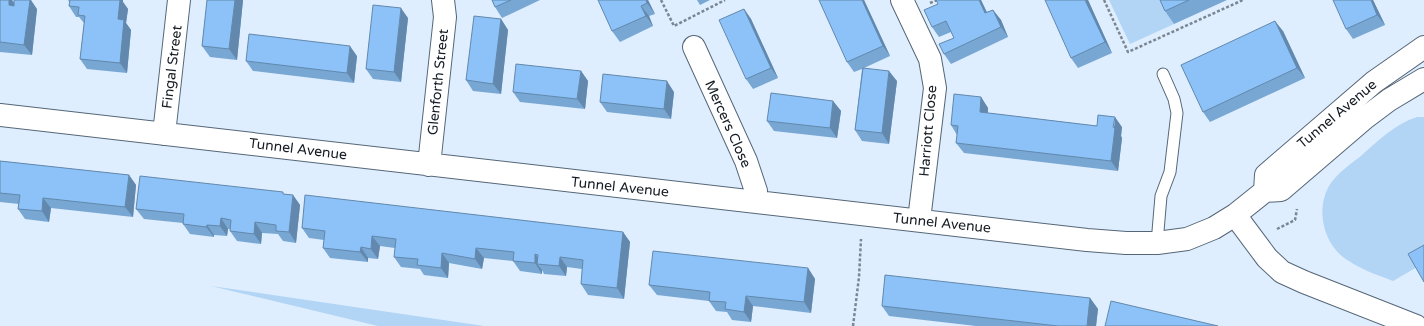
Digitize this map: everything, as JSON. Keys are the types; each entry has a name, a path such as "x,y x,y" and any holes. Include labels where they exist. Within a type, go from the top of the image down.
{"street":[{"name":"Fingal Street","path":"164,134 179,0"},
{"name":"Glenforth Street","path":"429,165 445,17 443,0"},
{"name":"Harriott Close","path":"902,0 930,59 935,88 919,220"},
{"name":"Mercers Close","path":"694,47 746,161 756,191 756,202"},
{"name":"Tunnel Avenue","path":"1265,192 1266,175 1374,82 1424,47"},
{"name":"Tunnel Avenue","path":"0,115 1087,240 1126,243 1157,243 1187,239 1214,228 1265,192 1281,190 1365,118 1389,100 1424,79"},
{"path":"1234,215 1267,258 1282,272 1416,326"}],"lane":[{"path":"1157,243 1161,196 1170,172 1177,113 1174,99 1163,74"}],"path":[{"path":"661,0 674,26 725,0"},
{"path":"1104,0 1128,52 1243,0"},
{"path":"1275,230 1295,220"},
{"path":"853,326 859,277 862,233"}],"shaded area":[{"path":"1109,0 1163,0 1174,24 1130,44"},
{"path":"1417,117 1424,117 1424,263 1393,281 1359,267 1340,255 1333,247 1324,228 1323,206 1329,186 1340,173 1388,133 1409,120"},
{"path":"211,286 484,326 378,326"}],"building":[{"path":"0,0 9,0 9,5 14,6 14,0 30,0 24,45 0,42"},
{"path":"70,0 120,0 118,19 124,20 120,63 80,59 85,16 78,15 79,7 69,6"},
{"path":"207,0 235,0 229,49 202,46"},
{"path":"492,0 511,0 495,7"},
{"path":"598,0 646,0 647,3 641,6 646,16 612,31"},
{"path":"819,0 862,0 883,46 847,62"},
{"path":"936,0 979,0 985,13 993,10 1001,27 944,54 939,44 954,38 946,21 932,27 924,10 938,4"},
{"path":"1045,0 1085,0 1105,42 1071,58"},
{"path":"1160,0 1189,0 1165,11"},
{"path":"1333,0 1371,0 1377,15 1346,29"},
{"path":"373,5 401,8 394,72 366,69"},
{"path":"744,9 771,68 746,79 719,20"},
{"path":"474,16 501,19 493,84 466,80"},
{"path":"1275,21 1297,68 1203,112 1181,65"},
{"path":"249,34 350,46 347,73 246,61"},
{"path":"516,64 581,71 577,99 513,92"},
{"path":"863,68 889,71 882,133 855,130"},
{"path":"603,74 667,81 664,109 600,102"},
{"path":"771,93 833,101 830,128 767,121"},
{"path":"954,94 981,97 980,112 1097,126 1098,115 1115,117 1111,161 956,143 958,126 951,125"},
{"path":"0,161 129,175 125,207 43,198 42,211 18,209 20,195 0,193"},
{"path":"140,176 283,192 283,194 293,195 289,232 276,231 276,225 255,222 254,234 230,231 231,220 221,218 220,226 207,225 206,227 183,224 184,214 136,209"},
{"path":"305,195 623,232 617,288 581,284 583,260 560,257 559,266 537,264 538,255 535,254 535,263 513,261 514,252 476,248 475,259 442,253 441,268 417,265 418,259 394,257 396,239 372,236 371,249 361,247 360,252 323,248 325,231 302,228"},
{"path":"1424,245 1424,282 1408,254"},
{"path":"653,251 808,268 804,302 746,296 744,312 725,309 726,302 709,301 710,292 649,285"},
{"path":"885,275 1090,298 1087,326 1058,326 882,306"},
{"path":"1111,301 1218,326 1105,326"}]}
